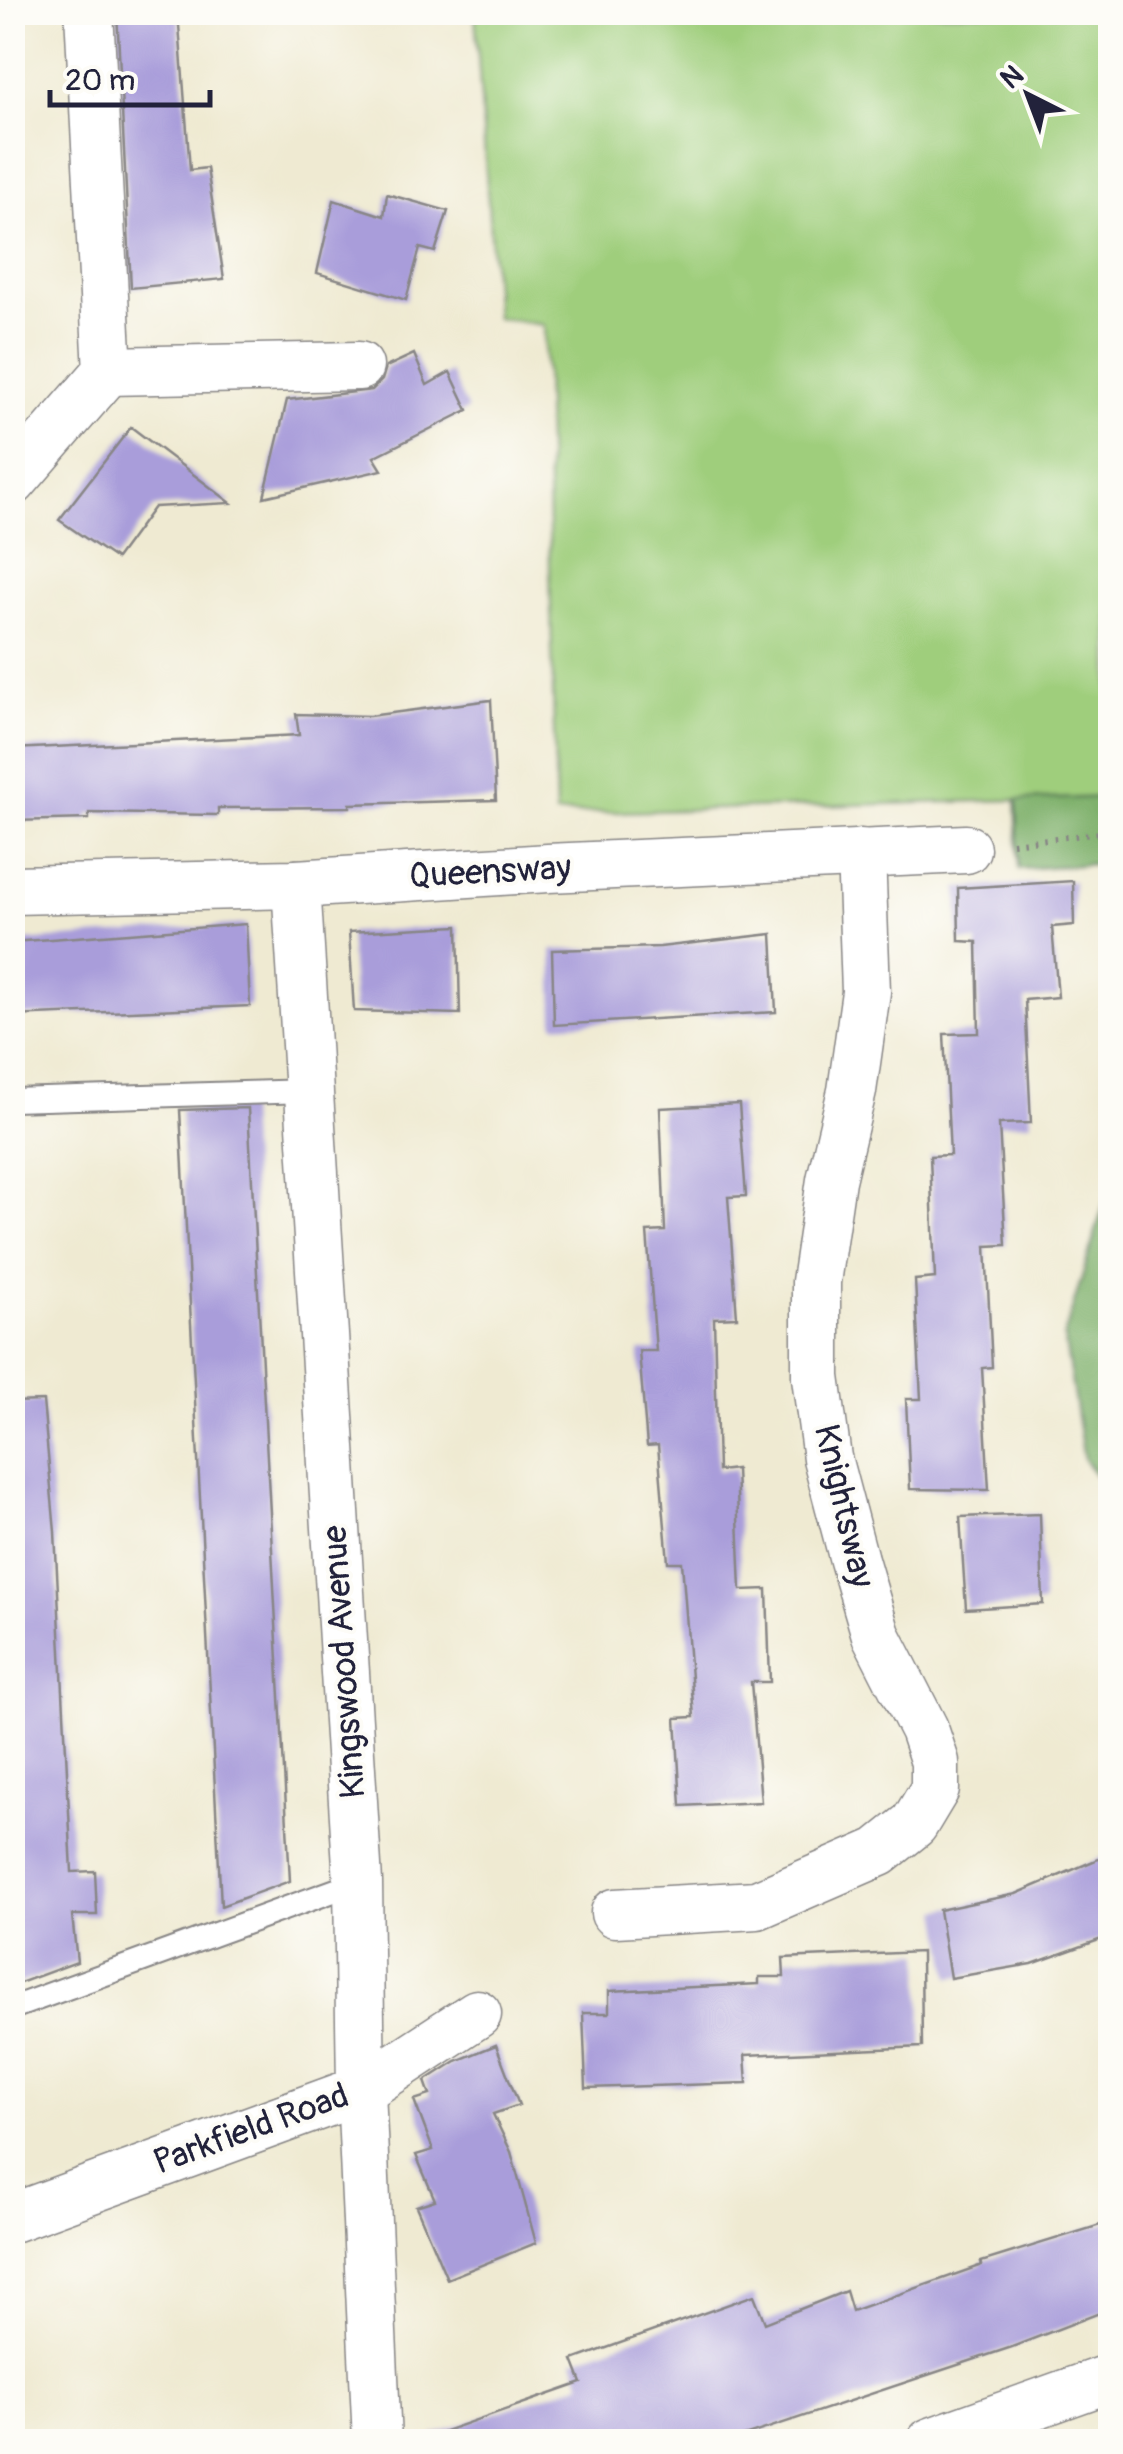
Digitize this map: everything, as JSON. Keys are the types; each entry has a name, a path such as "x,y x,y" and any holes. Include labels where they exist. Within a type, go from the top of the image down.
{"street":[{"path":"12,482 108,371 89,12"},
{"path":"108,371 359,366"},
{"name":"Queensway","path":"12,890 296,884 966,849"},
{"name":"Knightsway","path":"615,1913 757,1905 879,1852 914,1824 935,1788 935,1762 924,1729 876,1635 854,1560 827,1458 816,1378 816,1282 830,1180 852,1091 866,992 861,853"},
{"name":"Kingswood Avenue","path":"296,884 358,1882 360,2090 377,2442"},
{"name":"Parkfield Road","path":"12,2218 360,2090 476,2014"},
{"path":"931,2442 1110,2378"}],"lane":[{"path":"12,1100 308,1091"},
{"path":"12,2008 358,1882"}],"path":[{"path":"966,849 1110,832"}],"green space":[{"path":"475,13 1110,13 1110,863 1019,869 1016,800 556,814 544,325 496,318"},
{"path":"1110,797 1110,863 1019,869 1017,800"},
{"path":"1110,1185 1110,1492 1084,1460 1064,1336"}],"building":[{"path":"117,12 178,12 190,170 207,168 224,279 131,288"},
{"path":"387,194 448,211 435,252 420,248 406,300 317,273 334,200 384,216"},
{"path":"414,354 427,385 450,372 468,410 374,457 382,470 264,497 287,400 372,390 382,380 386,367"},
{"path":"131,427 231,503 154,507 116,559 59,520"},
{"path":"491,700 496,800 218,808 218,815 89,813 89,819 12,821 12,749 299,735 296,714 369,716"},
{"path":"1073,881 1074,925 1052,927 1058,997 1025,1000 1031,1123 999,1124 1006,1245 986,1246 992,1367 982,1368 989,1490 910,1489 906,1399 921,1399 915,1280 935,1278 930,1156 950,1155 944,1034 979,1033 977,942 959,941 958,888"},
{"path":"246,924 250,1006 12,1016 12,942"},
{"path":"458,926 460,1014 354,1011 349,932"},
{"path":"772,934 776,1012 554,1025 552,950 660,947"},
{"path":"739,1104 746,1196 728,1197 737,1317 714,1318 718,1471 736,1469 741,1590 767,1589 770,1682 751,1682 761,1802 681,1806 676,1718 694,1717 682,1562 668,1562 658,1445 647,1446 639,1351 656,1351 647,1232 665,1231 660,1108"},
{"path":"248,1108 290,1881 221,1906 180,1110"},
{"path":"43,1401 55,1532 72,1872 95,1871 97,1915 72,1915 77,1962 12,1986 12,1402"},
{"path":"1040,1514 1043,1604 966,1609 960,1517"},
{"path":"1110,1854 1110,1936 1032,1964 950,1978 939,1910 1016,1894"},
{"path":"921,1952 922,2047 745,2055 747,2083 586,2088 583,2013 609,2013 609,1991 759,1984 759,1977 784,1977 783,1958"},
{"path":"496,2045 519,2105 493,2114 511,2152 536,2243 447,2279 416,2206 435,2200 416,2155 433,2150 414,2100 430,2095 425,2081 456,2061"},
{"path":"1110,2222 1110,2309 1012,2347 726,2442 434,2442 433,2435 582,2383 573,2360 754,2295 765,2323 846,2291 852,2311 982,2265 981,2262"}]}
